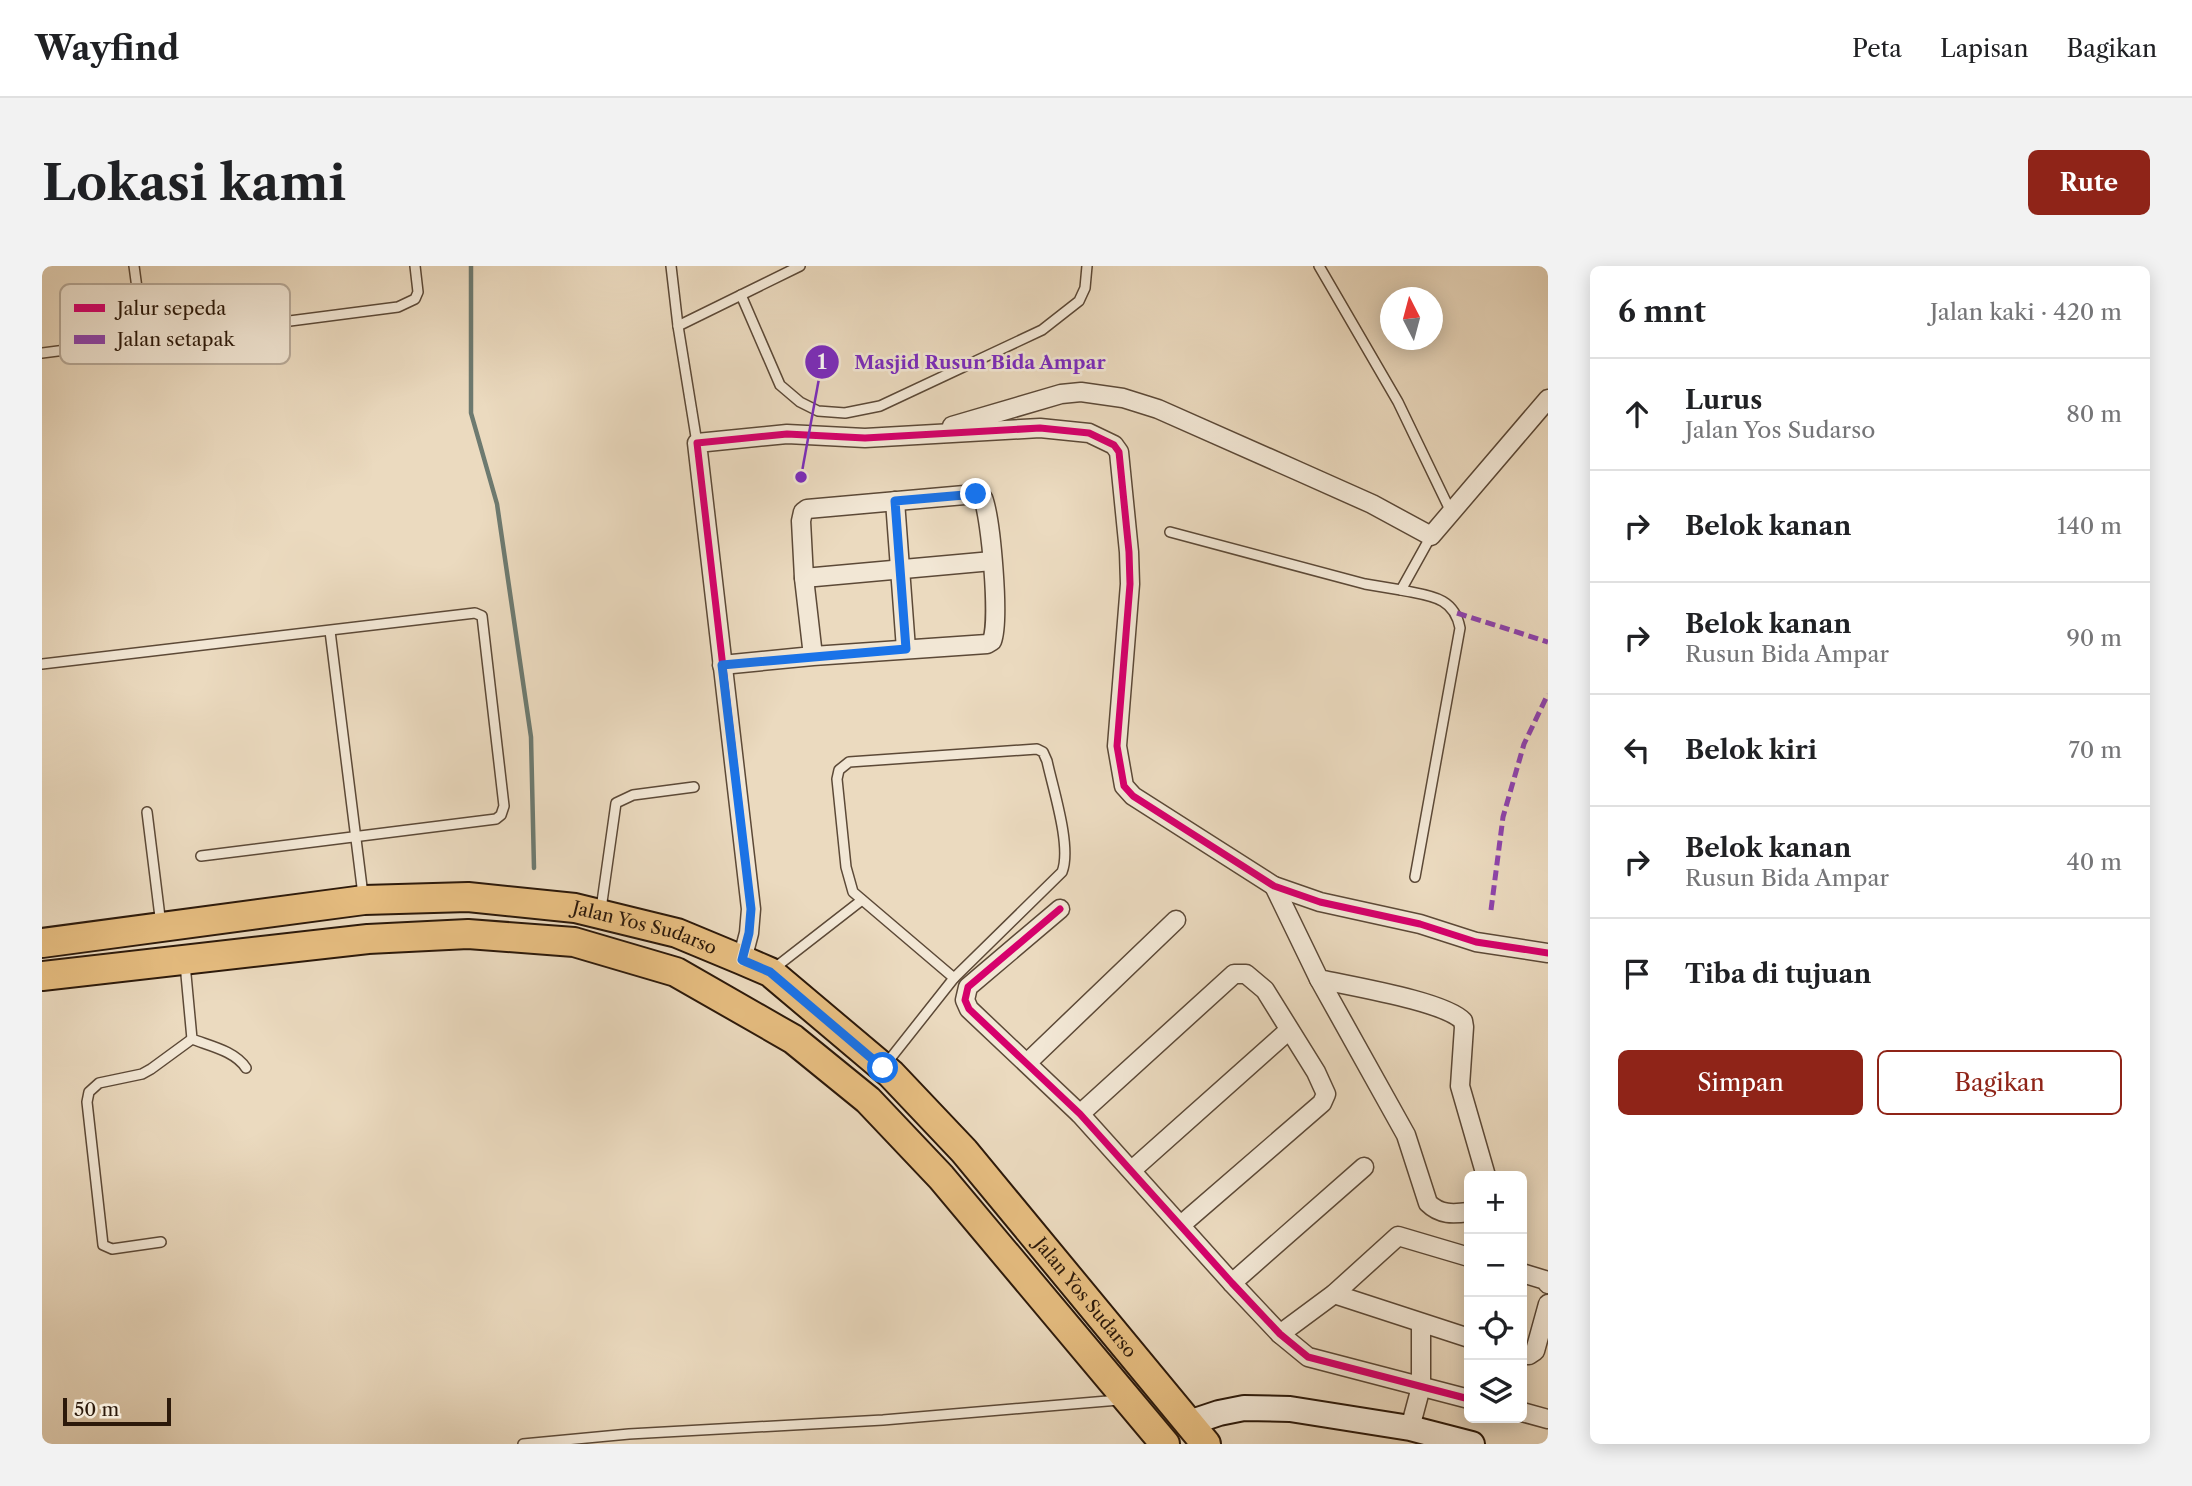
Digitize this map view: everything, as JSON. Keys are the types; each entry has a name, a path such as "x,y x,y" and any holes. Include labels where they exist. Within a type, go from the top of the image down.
{"main road":[{"name":"Jalan Yos Sudarso","path":"42,943 364,900 468,897 575,908 677,933 742,960 770,972 883,1068 964,1151 1198,1434"},
{"path":"364,900 368,939"},
{"path":"594,948 600,914"},
{"name":"Jalan Yos Sudarso","path":"42,976 368,939 468,934 573,942 676,972 793,1039 868,1100 941,1177 1166,1444"},
{"path":"1198,1434 1219,1413 1262,1408 1290,1409 1410,1428 1472,1444"}],"street":[{"path":"917,436 1061,394 1081,392 1123,398 1158,410 1298,471 1431,536 1548,400"},
{"path":"742,960 749,933 751,909 697,443 787,434 865,438 1040,428 1089,433 1115,445 1119,452 1130,584 1117,726 1119,769 1124,786 1133,796 1274,887 1320,902 1420,924 1476,942 1548,953"},
{"path":"722,665 987,644 992,641 995,626 992,561 985,501 980,495 807,509 803,512 801,521 804,578 813,656"},
{"path":"895,501 906,649"},
{"path":"804,578 992,561"},
{"path":"1274,887 1319,979 1406,1135 1428,1203 1435,1210 1464,1212"},
{"path":"1060,909 968,986 965,1000 969,1009 1080,1114 1232,1283 1280,1334 1308,1357 1464,1398"},
{"path":"1027,1063 1175,920"},
{"path":"1080,1114 1234,974 1246,974 1265,990 1288,1031 1316,1072 1325,1094 1322,1103 1181,1225"},
{"path":"1319,979 1406,998 1460,1017 1464,1027 1460,1086 1485,1171"},
{"path":"1132,1170 1288,1031"},
{"path":"1232,1283 1364,1167"},
{"path":"1280,1334 1334,1294 1398,1236 1464,1256"},
{"path":"1527,1275 1545,1280 1548,1284"},
{"path":"1334,1294 1464,1336"},
{"path":"1527,1355 1535,1351 1548,1304"},
{"path":"1410,1428 1421,1387 1421,1322"},
{"path":"1527,1413 1548,1419"}],"lane":[{"path":"134,266 136,284"},
{"path":"290,321 398,307 415,299 418,292 415,266"},
{"path":"671,266 697,443"},
{"path":"678,326 800,266"},
{"path":"741,295 780,385 800,402 818,411 845,413 880,405 1042,330 1079,301 1085,288 1087,266"},
{"path":"1319,266 1398,402 1451,512"},
{"path":"42,353 60,351"},
{"path":"1170,532 1353,581 1446,602 1457,613 1460,628 1415,877"},
{"path":"1401,590 1431,536"},
{"path":"42,664 475,613 482,616 504,806 501,816 496,820 201,856"},
{"path":"330,631 364,900"},
{"path":"883,1068 954,978 1062,872 1066,849 1047,761 1043,752 1037,749 849,762 843,766 837,779 850,885 862,900 954,978"},
{"path":"600,914 616,803 633,795 694,787"},
{"path":"147,812 162,927"},
{"path":"770,972 862,900"},
{"path":"185,959 192,1039"},
{"path":"192,1039 229,1053 242,1061 246,1068"},
{"path":"161,1242 112,1249 103,1245 87,1102 89,1092 99,1083 142,1074 192,1039"},
{"path":"523,1444 629,1439 1128,1399"}],"waterway":[{"path":"471,266 471,413 497,504 531,737 534,868"}],"marked path":[{"path":"1457,613 1548,642"},
{"path":"1491,910 1503,817 1524,744 1548,694"}],"cycle path":[{"path":"742,960 749,933 751,909 697,443 787,434 865,438 1040,428 1089,433 1114,445 1119,452 1130,584 1117,746 1124,786 1133,796 1274,886 1320,902 1420,924 1476,942 1548,953"},
{"path":"1060,909 968,987 965,1000 969,1009 1080,1114 1232,1283 1280,1334 1308,1357 1464,1398"}],"place":[{"name":"Masjid Rusun Bida Ampar","path":"801,477"}],"route":[{"path":"883,1068 770,972 742,960 749,933 751,909 722,665 906,649 895,501 976,494"}]}
